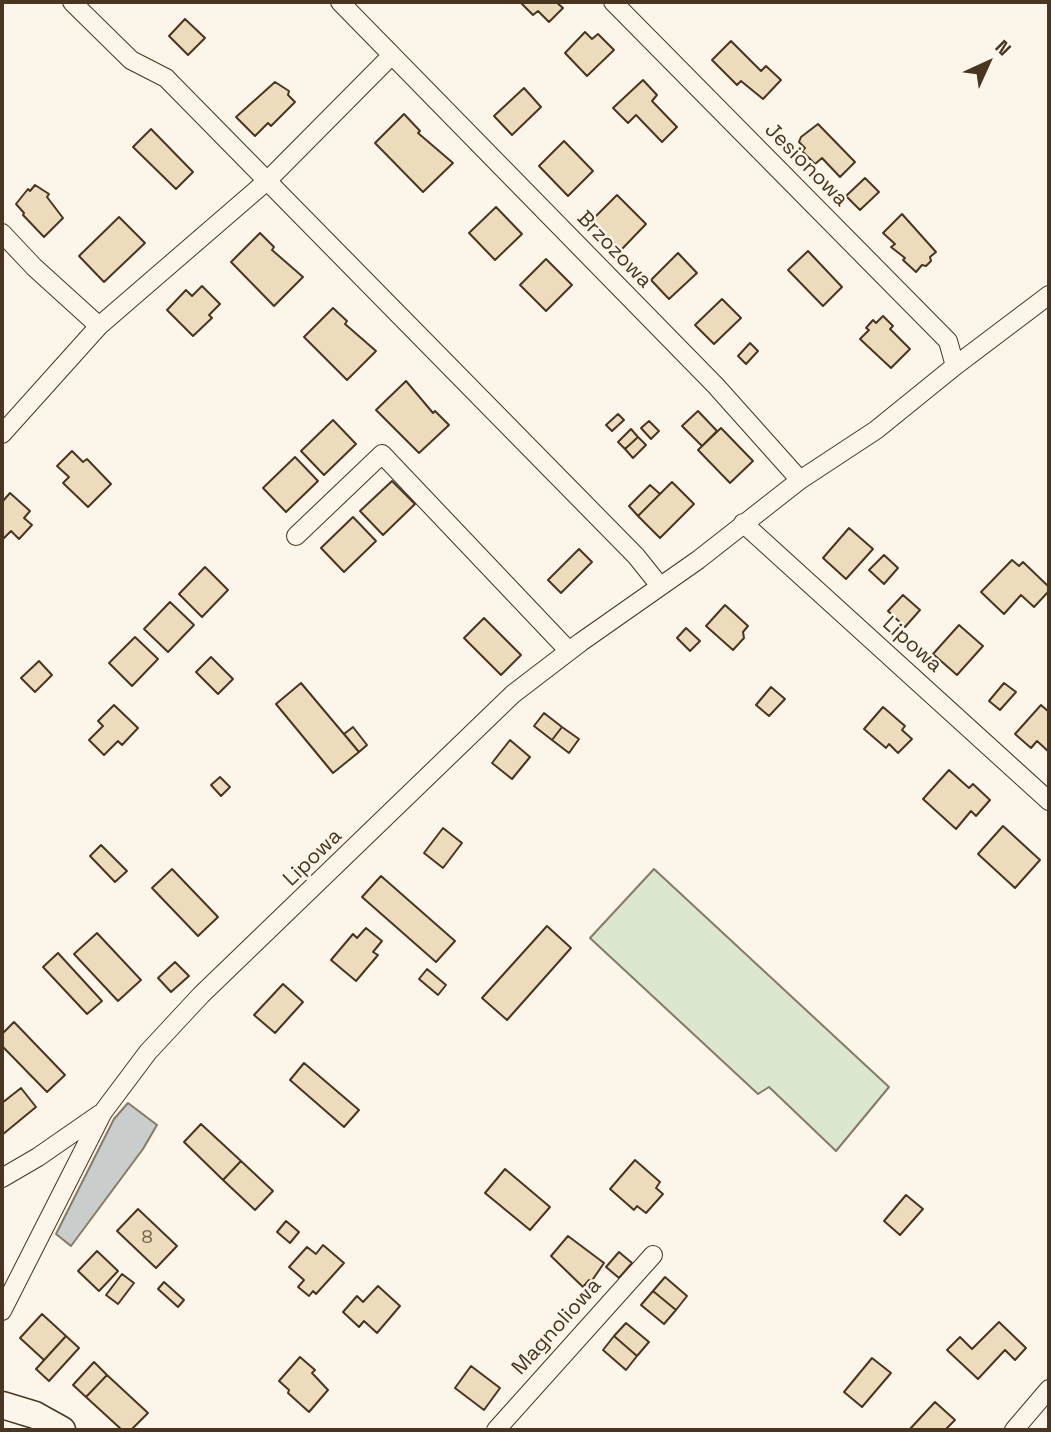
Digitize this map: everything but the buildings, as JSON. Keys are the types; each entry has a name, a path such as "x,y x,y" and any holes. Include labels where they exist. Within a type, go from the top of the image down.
{"street":[{"path":"72,2 131,60 166,78 636,556 660,586"},
{"name":"Brzozowa","path":"340,2 716,386 800,480"},
{"name":"Jesionowa","path":"613,2 948,341 955,366"},
{"path":"2,434 99,326 268,180 392,55"},
{"path":"2,233 34,267 99,326"},
{"name":"Lipowa","path":"2,1311 103,1112 148,1052 201,995 513,694 698,560 800,480 876,430 1049,295"},
{"path":"296,536 382,454 569,651"},
{"name":"Lipowa","path":"743,523 1049,801"},
{"name":"Lipowa","path":"2,1178 38,1157 103,1112"},
{"name":"Magnoliowa","path":"496,1430 653,1255"},
{"path":"1014,1430 1049,1389"},
{"path":"2,1405 35,1415 62,1430"}],"green space":[{"path":"654,869 889,1087 836,1151 769,1087 758,1094 590,938"}],"shaded area":[{"path":"128,1103 157,1125 143,1149 71,1246 56,1234 114,1119"}]}
